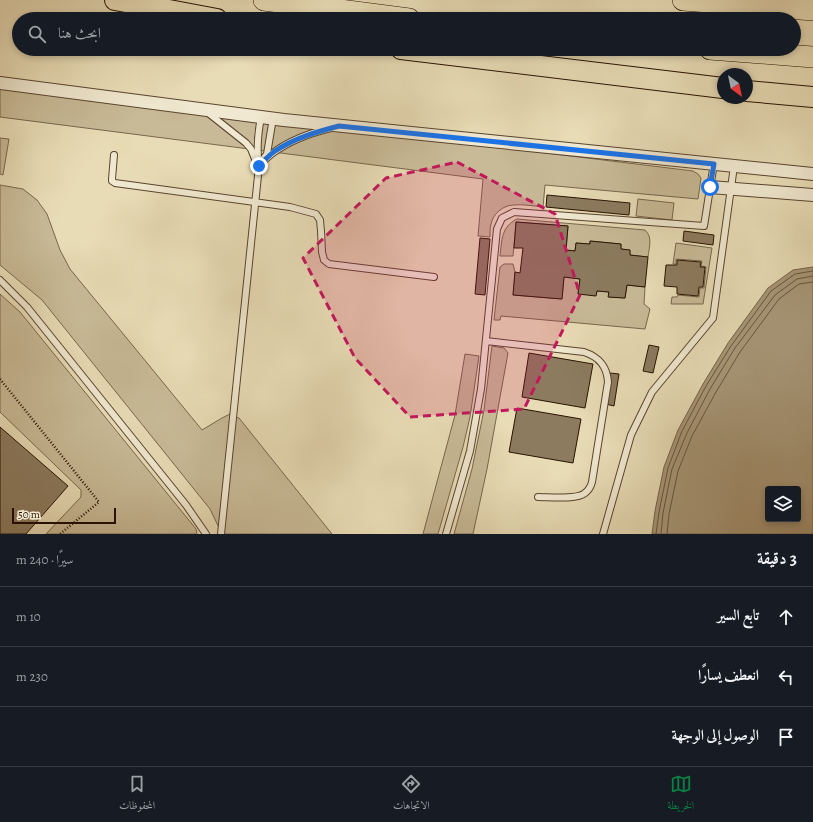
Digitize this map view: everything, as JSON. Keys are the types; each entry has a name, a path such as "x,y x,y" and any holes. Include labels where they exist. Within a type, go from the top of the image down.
{"highway":[{"path":"264,0 356,12"},
{"path":"683,0 813,10"},
{"path":"800,56 813,57"}],"main road":[{"path":"115,0 179,12"},
{"path":"459,56 717,87"},
{"path":"753,92 813,98"}],"street":[{"path":"0,83 339,126 813,174"},
{"path":"710,187 813,195"}],"lane":[{"path":"203,109 246,143 251,149 259,166"},
{"path":"259,166 267,154 267,117"},
{"path":"221,534 259,166 257,154 258,131 267,117"},
{"path":"259,166 274,152 299,138 314,132 339,126"},
{"path":"114,155 112,181 115,183 290,207 316,214 320,220 324,260 329,264 434,277"},
{"path":"446,534 470,451 481,389 497,230 502,218 514,212 704,226 714,164"},
{"path":"603,534 631,435 652,392 713,318 734,166"},
{"path":"0,280 32,314 186,505 206,534"},
{"path":"486,342 584,352 600,360 606,370 608,382 592,482 590,486 585,494 576,497 538,497"}],"path":[{"path":"0,379 99,502 60,534"}],"highlighted area":[{"path":"457,162 555,214 580,295 524,409 410,417 355,358 303,258 386,178"}],"shaded area":[{"path":"0,86 693,171 701,178 698,199 545,185 543,207 510,205 502,208 492,220 490,237 478,236 483,179 0,117"},
{"path":"0,138 9,139 3,175 0,174"},
{"path":"0,185 23,189 37,200 47,214 60,250 70,269 202,430 230,414 239,418 332,534 222,534 210,509 42,300 0,265"},
{"path":"638,199 674,203 672,220 636,216"},
{"path":"517,219 645,230 650,239 648,257 630,255 630,250 621,249 621,244 590,241 590,244 576,243 575,251 566,250 568,226 516,222 513,256 500,256 503,234 508,226"},
{"path":"676,243 712,248 703,304 671,304 672,297 677,297 678,295 699,297 700,288 704,288 706,267 701,266 702,261 676,259 676,264 673,264"},
{"path":"504,264 513,264 515,272 513,295 562,299 564,277 580,279 578,294 596,295 597,291 609,292 609,297 625,298 627,285 645,287 644,304 650,309 645,329 501,316 500,320 494,320 500,267"},
{"path":"0,294 20,312 196,529 197,534 46,534 81,497 81,490 0,412"},
{"path":"492,346 504,348 508,353 487,469 473,534 454,534 472,469 484,410"},
{"path":"465,354 479,356 470,417 463,447 438,534 423,534 455,415"}],"water":[{"path":"813,267 813,534 652,534 664,467 678,430 703,384 728,343 768,288 793,270"}],"building":[{"path":"547,195 630,203 629,215 546,207"},
{"path":"516,222 568,226 566,250 575,251 576,243 590,244 590,241 621,244 621,249 630,250 630,255 648,257 645,287 627,285 625,298 608,297 609,292 597,291 596,296 578,294 580,279 564,277 562,299 513,295 515,272 520,273 523,248 514,248"},
{"path":"684,231 714,235 713,245 683,241"},
{"path":"480,238 490,239 485,295 475,294"},
{"path":"677,260 701,262 700,267 705,267 703,287 699,287 698,296 677,294 677,287 664,286 666,265 677,265"},
{"path":"649,345 659,347 653,373 643,371"},
{"path":"529,353 593,364 585,408 522,397"},
{"path":"610,373 619,374 614,406 606,404"},
{"path":"517,408 581,419 573,463 509,452"},
{"path":"0,427 68,486 26,534 0,534"}],"route":[{"path":"259,166 274,152 299,138 314,132 339,126 714,164 710,187"}]}
